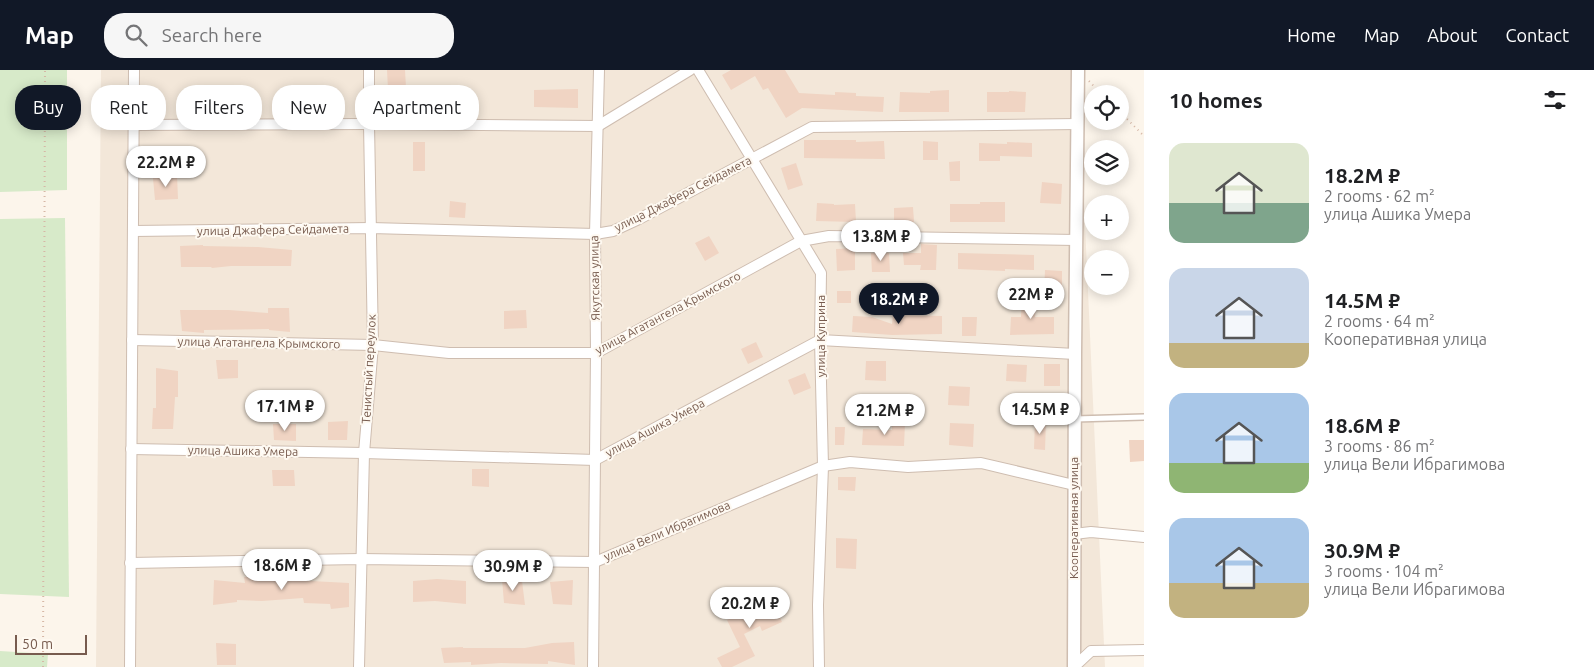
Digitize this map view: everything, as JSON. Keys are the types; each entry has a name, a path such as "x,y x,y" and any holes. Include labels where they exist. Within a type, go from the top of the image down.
{"street":[{"path":"134,70 134,85"},
{"name":"Тенистый переулок","path":"369,70 369,85"},
{"name":"Якутская улица","path":"593,667 596,353 595,234 599,70"},
{"path":"479,125 598,126 690,70"},
{"name":"улица Куприна","path":"698,70 821,273 820,340 823,466 818,605 819,667"},
{"name":"Кооперативная улица","path":"1074,667 1074,419 1078,70"},
{"path":"166,125 355,124"},
{"name":"улица Джафера Сейдамета","path":"133,231 371,228 595,234 613,231 638,220 812,127 1078,124"},
{"path":"130,667 133,130"},
{"name":"Тенистый переулок","path":"359,667 364,453 373,345 369,130"},
{"name":"улица Агатангела Крымского","path":"132,340 373,345 449,353 596,353 801,241 829,236 1076,240"},
{"path":"820,340 1075,354"},
{"name":"улица Ашика Умера","path":"131,449 364,453 595,460 820,340"},
{"name":"улица Вели Ибрагимова","path":"130,563 361,560 595,562 823,466 850,462 908,467 982,463 1074,485"},
{"path":"1074,534 1091,532 1144,537"},
{"path":"1074,667 1092,651 1144,650"}],"lane":[{"path":"1074,419 1144,417"}],"path":[{"path":"43,667 45,70"},
{"path":"1129,121 1144,136"}],"shaded area":[{"path":"101,70 1078,70 1084,240 1086,240 1086,250 1084,250 1084,295 1088,295 1105,667 96,667 100,130 166,130 166,85 101,85"}],"green space":[{"path":"0,70 67,70 67,85 15,85 15,130 67,130 67,190 0,192"},
{"path":"65,218 69,597 0,594 0,219"},
{"path":"0,651 48,654 47,667 0,667"}],"building":[{"path":"387,70 405,70 406,85 388,85"},
{"path":"731,70 785,70 799,93 835,95 835,92 856,93 856,96 884,97 883,112 802,108 786,118 768,88 763,90 755,76 731,90 722,75"},
{"path":"578,89 578,108 534,107 534,90"},
{"path":"949,90 949,112 899,112 900,92 930,93 930,91"},
{"path":"987,92 1026,92 1025,112 987,112"},
{"path":"804,140 884,141 885,159 804,158"},
{"path":"923,141 938,142 938,160 923,160"},
{"path":"413,142 425,142 425,171 413,171"},
{"path":"1007,142 1032,143 1032,157 1000,156 1000,161 979,161 979,143 1007,144"},
{"path":"960,161 960,181 950,181 949,162"},
{"path":"796,163 803,185 788,190 781,168"},
{"path":"177,175 178,199 155,200 153,178"},
{"path":"1042,182 1062,184 1061,204 1040,203"},
{"path":"450,201 466,203 465,218 449,217"},
{"path":"980,202 1005,202 1005,222 950,222 950,204 980,204"},
{"path":"817,203 834,205 855,204 856,222 816,221"},
{"path":"913,207 914,222 894,223 894,208"},
{"path":"709,236 719,253 705,261 695,243"},
{"path":"921,244 937,245 936,270 920,270 921,265 904,265 903,253 921,253"},
{"path":"203,245 292,250 291,266 181,267 180,246"},
{"path":"855,248 855,270 837,271 836,249"},
{"path":"871,253 889,253 890,272 872,272"},
{"path":"958,253 1034,255 1034,270 958,269"},
{"path":"1045,270 1062,271 1062,294 1044,293"},
{"path":"837,291 851,291 851,303 837,303"},
{"path":"1022,294 1037,294 1035,317 1054,317 1054,334 1010,335 1011,317 1021,317"},
{"path":"268,308 289,308 290,332 269,329 204,330 204,333 182,331 180,310 229,310 268,313"},
{"path":"526,310 527,328 504,329 504,311"},
{"path":"893,315 942,316 942,334 892,335 852,332 853,316 872,317 892,324"},
{"path":"962,317 977,317 976,336 962,336"},
{"path":"756,342 763,357 748,364 741,349"},
{"path":"216,360 238,360 238,378 218,379"},
{"path":"866,361 886,361 886,381 865,380"},
{"path":"1007,364 1027,365 1026,382 1006,381"},
{"path":"1044,364 1060,364 1060,386 1044,386"},
{"path":"156,368 178,371 178,397 175,397 173,429 152,429 153,408 156,408"},
{"path":"805,373 811,388 794,395 788,380"},
{"path":"949,386 970,387 969,406 948,405"},
{"path":"348,421 347,440 328,440 328,422"},
{"path":"1035,421 1046,421 1045,450 1034,449"},
{"path":"892,423 905,423 904,446 862,445 863,429 892,430"},
{"path":"950,423 974,424 973,447 949,445"},
{"path":"273,424 296,424 296,441 274,440"},
{"path":"835,427 845,427 844,445 835,445"},
{"path":"1129,440 1144,440 1144,461 1130,462"},
{"path":"472,469 489,469 489,487 472,486"},
{"path":"272,470 294,470 295,486 273,486"},
{"path":"838,477 856,477 855,491 838,490"},
{"path":"836,538 857,539 856,569 836,568"},
{"path":"244,577 292,577 292,580 349,583 349,607 331,609 330,604 304,603 303,598 262,601 237,600 237,602 213,605 214,580 245,583"},
{"path":"437,579 466,581 466,604 435,601 413,602 413,581"},
{"path":"502,579 522,581 525,605 504,603"},
{"path":"573,580 572,605 553,604 550,582"},
{"path":"770,595 782,622 762,631 760,626 744,634 755,656 732,667 722,667 717,658 740,647 727,620 751,609 749,604"},
{"path":"574,642 575,665 548,661 548,664 501,663 471,665 471,662 444,663 441,648 525,648 552,643"},
{"path":"216,643 236,644 236,665 217,665"}]}
